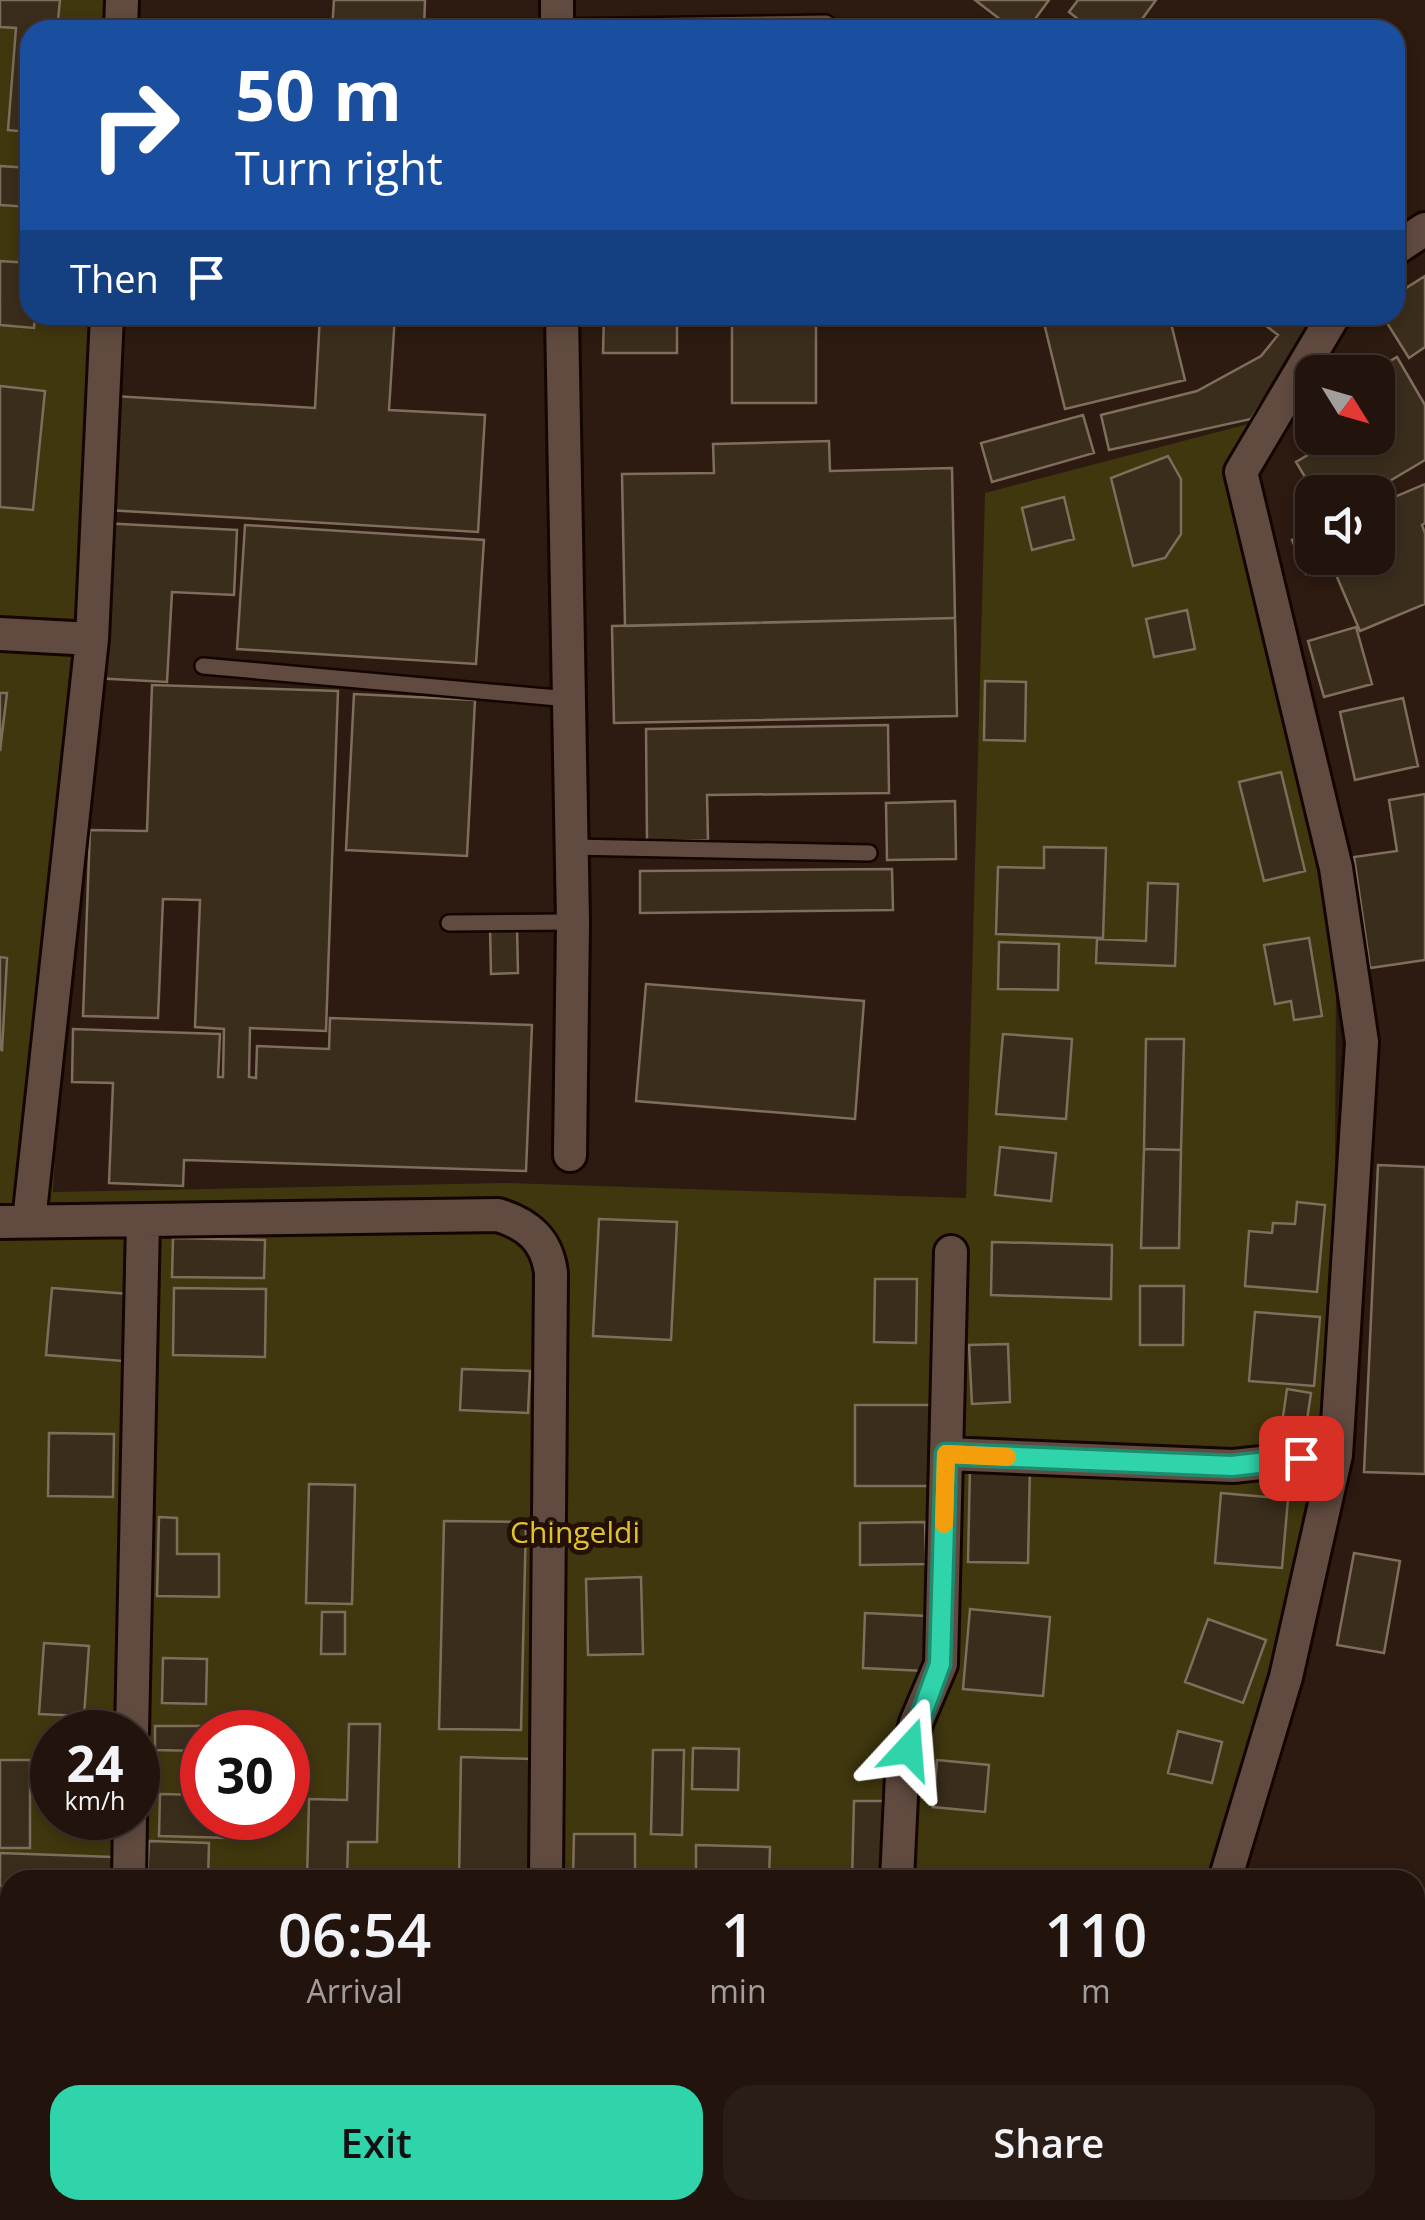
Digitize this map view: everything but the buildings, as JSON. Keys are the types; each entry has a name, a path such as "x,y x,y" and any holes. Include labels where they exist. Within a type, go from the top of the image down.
{"street":[{"path":"107,325 92,640 15,1221 498,1215 519,1222 536,1235 548,1253 551,1272 546,1870"},
{"path":"562,325 573,922 570,1155"},
{"path":"1228,1870 1286,1677 1336,1454 1362,1042 1336,868 1240,472 1328,325"},
{"path":"0,634 92,640"},
{"path":"132,1710 143,1222"},
{"path":"897,1870 902,1775 916,1723 940,1664 952,1252"},
{"path":"946,1454 1232,1466 1336,1454"},
{"path":"129,1870 130,1840"}],"lane":[{"path":"557,19 624,20"},
{"path":"203,666 569,698"},
{"path":"572,847 869,853"},
{"path":"449,923 573,922"}],"green space":[{"name":"Chingeldi","path":"0,0 122,0 121,20 20,20 20,325 103,325 53,1192 505,1183 966,1198 985,493 1252,423 1336,982 1334,1349 1286,1677 1227,1870 0,1870"}],"slow traffic":[{"path":"944,1524 946,1454 1007,1457"}],"route":[{"path":"909,1749 940,1664 946,1454 1232,1466 1301,1458"}]}
